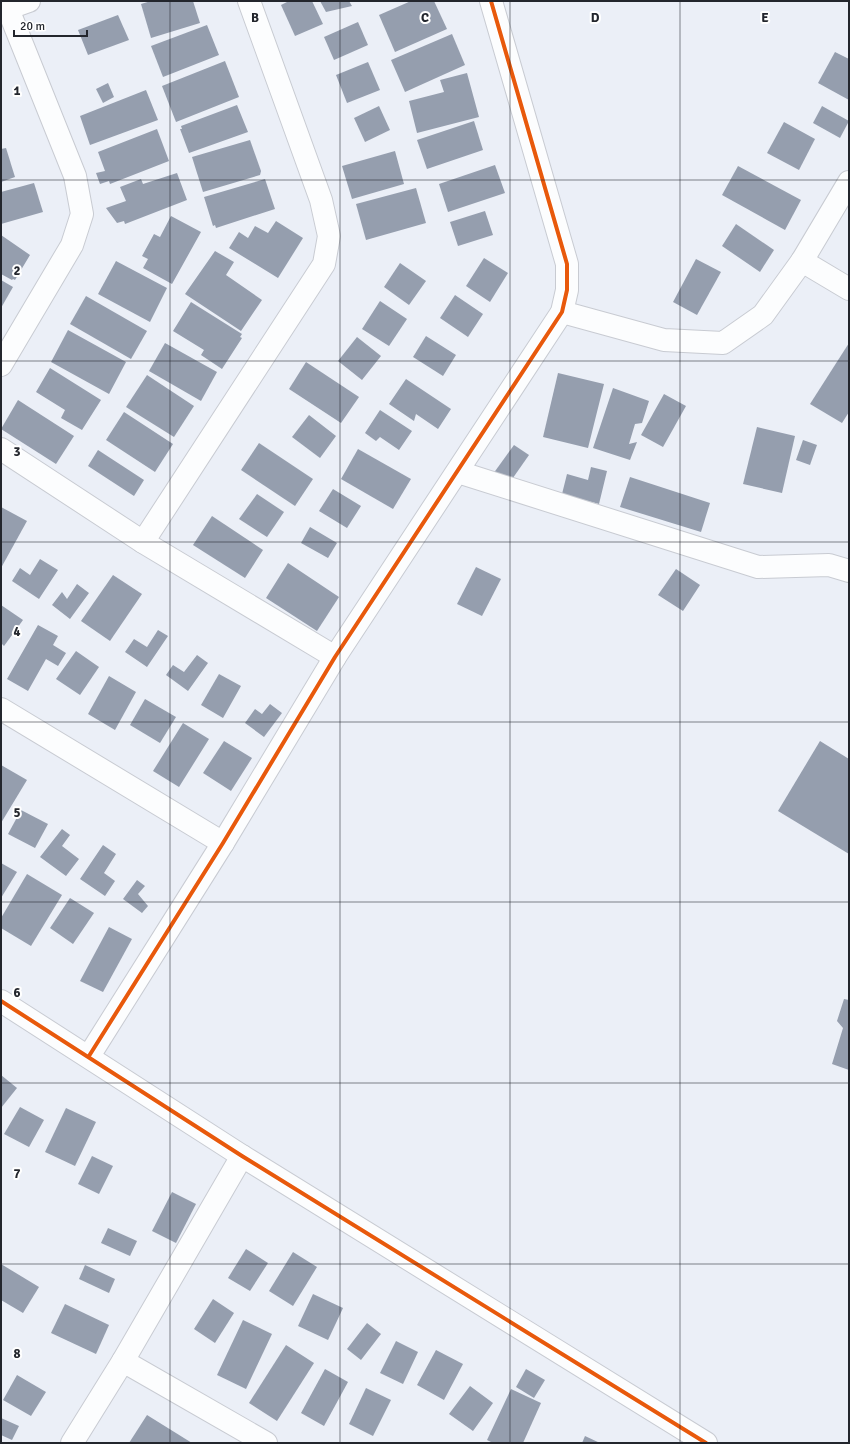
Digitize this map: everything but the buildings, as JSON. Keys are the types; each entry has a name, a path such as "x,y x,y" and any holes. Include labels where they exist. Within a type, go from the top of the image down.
{"street":[{"path":"1,365 72,246 82,214 76,176 5,10 29,1"},
{"path":"143,542 324,264 329,236 321,200 249,1"},
{"path":"89,1056 223,843 334,657 458,472 562,312 567,290 567,264 491,1"},
{"path":"562,312 664,340 723,343 763,315 802,261 849,182"},
{"path":"802,261 849,289"},
{"path":"1,449 143,542 334,657"},
{"path":"458,472 758,567 829,565 849,571"},
{"path":"1,709 223,843"},
{"path":"1,1001 89,1056 242,1156 706,1443"},
{"path":"72,1443 124,1361 242,1156"},
{"path":"124,1361 266,1443"}],"cycle path":[{"path":"89,1056 223,843 335,657 562,312 567,290 567,264 491,1"},
{"path":"1,1001 242,1156 706,1443"}]}
